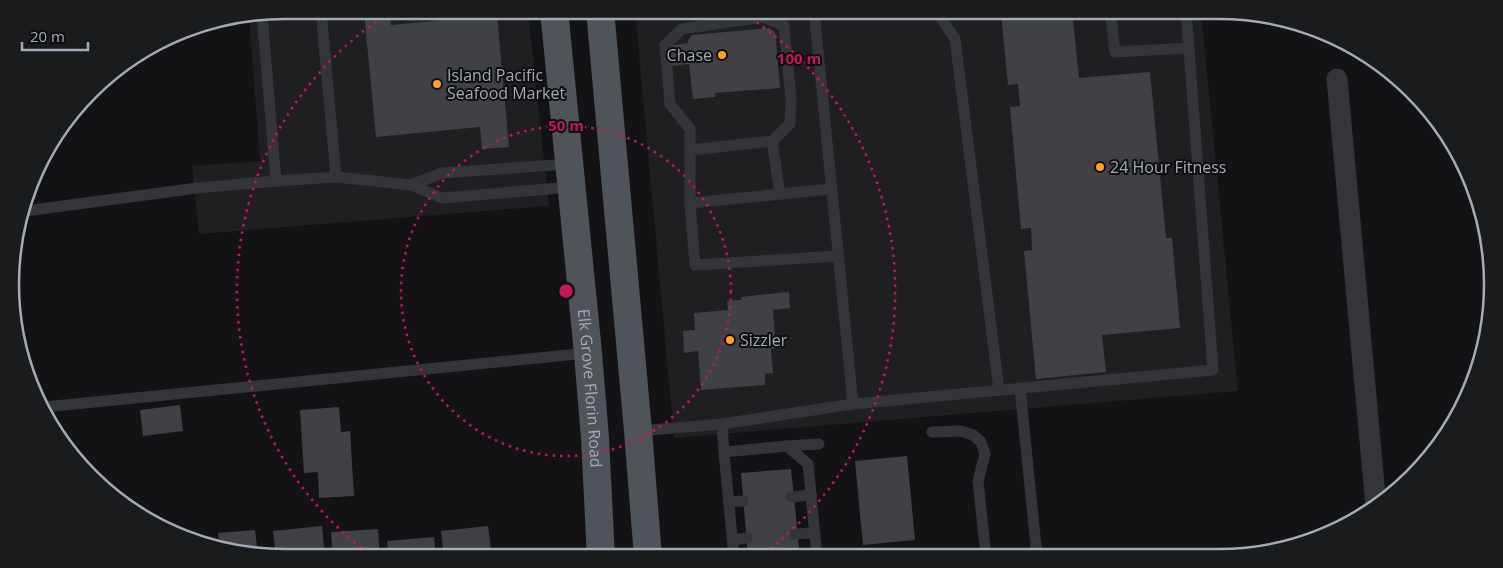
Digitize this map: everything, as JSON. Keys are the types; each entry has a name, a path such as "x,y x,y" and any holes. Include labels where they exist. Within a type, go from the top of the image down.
{"main road":[{"name":"Elk Grove Florin Road","path":"555,19 588,353 595,438 601,549"},
{"path":"601,19 647,549"}],"street":[{"path":"1337,79 1375,498"}],"lane":[{"path":"322,19 336,176"},
{"path":"750,19 682,29 665,45 670,104 690,129 690,204 695,265 838,256"},
{"path":"690,150 772,141 790,124 791,99 784,26 768,19"},
{"path":"815,19 853,404"},
{"path":"942,19 955,39 999,390"},
{"path":"1111,19 1115,52 1189,48"},
{"path":"638,431 722,424 853,404 1213,370 1187,19"},
{"path":"262,20 276,181"},
{"path":"772,141 780,194"},
{"path":"411,185 442,173 570,175"},
{"path":"29,210 197,188 336,176 411,185 442,198 570,175"},
{"path":"690,204 831,189"},
{"path":"49,407 588,353"},
{"path":"1020,388 1036,549"},
{"path":"722,424 733,549"},
{"path":"932,432 961,431 973,435 980,442 985,454 978,481 985,549"},
{"path":"724,452 819,444"},
{"path":"787,446 808,464 816,549"},
{"path":"791,497 811,495"},
{"path":"729,502 743,501"},
{"path":"794,534 815,533"},
{"path":"732,540 747,538"}],"shaded area":[{"path":"267,19 529,19 549,206 199,234 192,166 260,161 249,21"},
{"path":"636,19 1202,19 1238,391 674,438"}],"building":[{"name":"Island Pacific Seafood Market","path":"365,19 391,19 391,25 455,19 497,19 509,147 482,149 480,127 376,137"},
{"path":"1001,19 1073,19 1079,78 1150,72 1166,238 1172,238 1180,328 1102,335 1106,372 1036,379 1024,251 1032,250 1031,228 1021,229 1010,107 1020,106 1018,84 1008,85"},
{"name":"Chase","path":"769,28 775,32 780,88 715,93 715,97 693,99 689,64 669,66 667,46 688,43 692,35"},
{"name":"Sizzler","path":"789,292 790,308 773,310 776,348 771,349 773,373 765,374 765,385 701,390 698,351 684,353 683,331 695,330 694,313 728,310 727,301 741,300 741,297"},
{"path":"180,405 183,431 143,436 140,410"},
{"path":"339,407 341,432 350,431 354,496 319,498 318,472 304,473 300,410"},
{"path":"907,456 915,540 863,545 855,461"},
{"path":"791,469 799,549 747,549 741,473"},
{"path":"322,526 324,549 275,549 273,531"},
{"path":"488,526 491,549 443,549 441,531"},
{"path":"378,529 379,549 332,549 331,532"},
{"path":"255,530 257,548 219,541 218,533"},
{"path":"434,537 435,549 388,549 387,541"}],"place":[{"name":"Chase","path":"722,55"},
{"name":"Island Pacific Seafood Market","path":"437,84"},
{"name":"24 Hour Fitness","path":"1100,167"},
{"name":"Sizzler","path":"730,340"}]}
